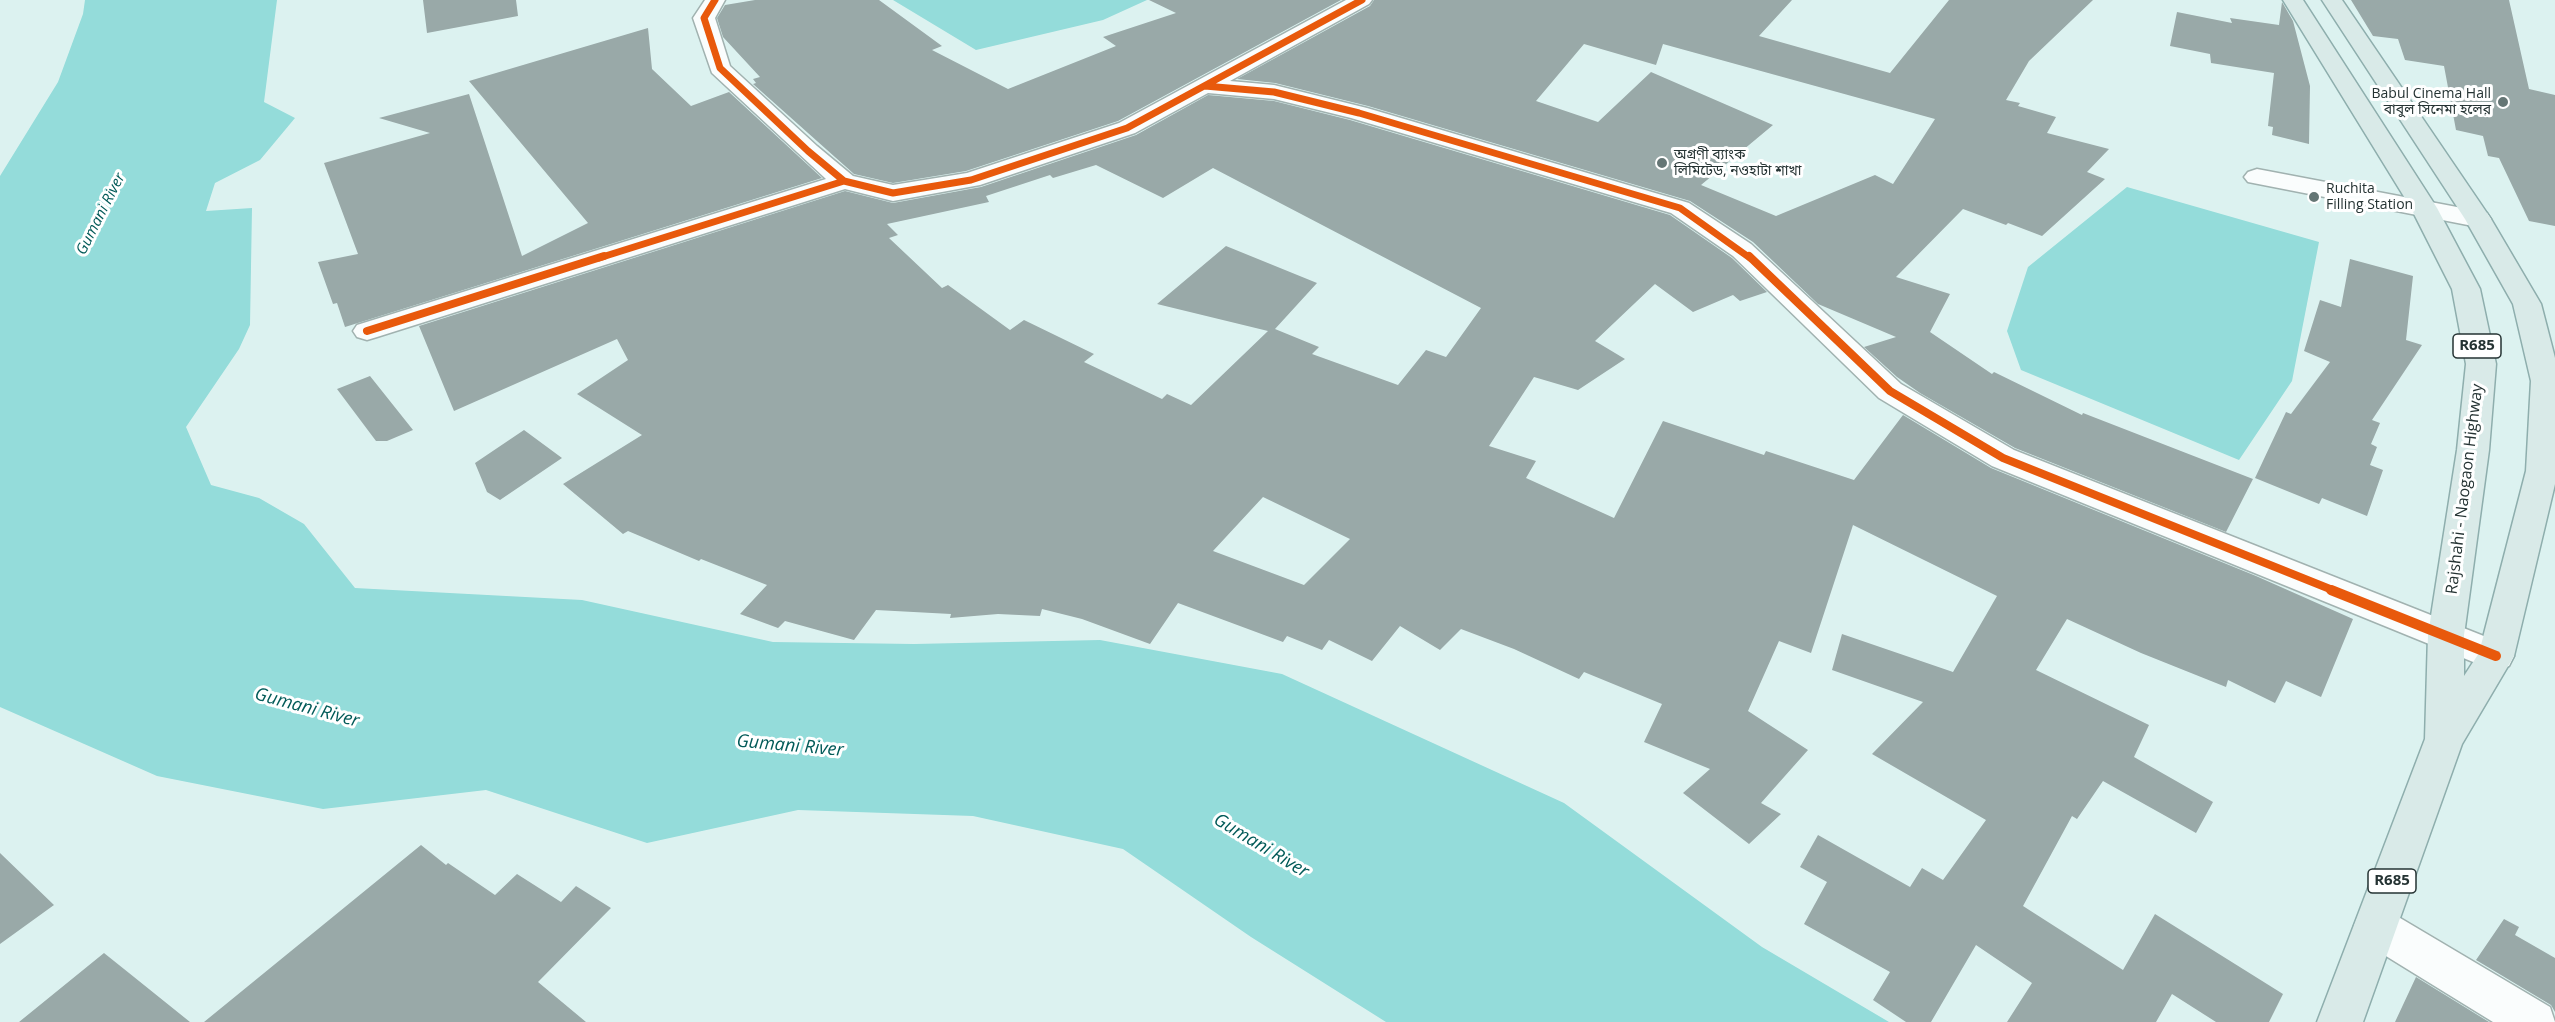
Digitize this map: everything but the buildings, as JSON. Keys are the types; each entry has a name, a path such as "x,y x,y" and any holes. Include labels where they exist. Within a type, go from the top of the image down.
{"main road":[{"name":"Rajshahi - Naogaon Highway","path":"2293,0 2424,208 2466,288 2481,364 2473,450 2446,635 2444,739"},
{"name":"Rajshahi - Naogaon Highway","path":"2332,0 2478,219 2527,304 2546,381 2542,471 2496,656 2444,739 2340,1022"}],"street":[{"path":"715,0 704,18 720,68 844,181 893,193 971,180 1126,128 1362,0"},
{"path":"1205,86 1274,92 1359,113 1680,208 1742,250 1890,391 2003,458 2496,656"},
{"path":"2257,177 2478,219"},
{"path":"367,332 844,181"},
{"path":"2375,926 2534,1022"}],"water":[{"name":"Gumani River","path":"85,0 277,0 264,102 295,118 260,160 215,183 206,211 252,208 250,325 239,349 186,427 211,485 259,498 304,524 355,588 582,600 773,642 914,644 1100,640 1282,674 1564,803 1762,947 1889,1022 1386,1022 1251,937 1123,849 973,816 798,810 647,843 486,790 323,809 157,776 0,707 0,176 58,82 83,14"},
{"path":"893,0 1147,0 1103,20 976,50"},
{"path":"2127,187 2319,242 2292,381 2239,460 2021,370 2007,331 2028,267"}],"cycle path":[{"path":"715,0 704,18 720,68 808,151 844,181 893,193 971,180 1127,128 1362,0"},
{"path":"1205,86 1274,92 1359,113 1680,208 1742,250 1890,391 2003,458 2496,656"},
{"path":"367,331 844,181"}],"place":[{"name":"Babul Cinema Hall বাবুল সিনেমা হলের","path":"2503,102"},
{"name":"অগ্রণী ব্যাংক লিমিটেড, নওহাটা শাখা","path":"1662,163"},
{"name":"Ruchita Filling Station","path":"2314,197"}]}
